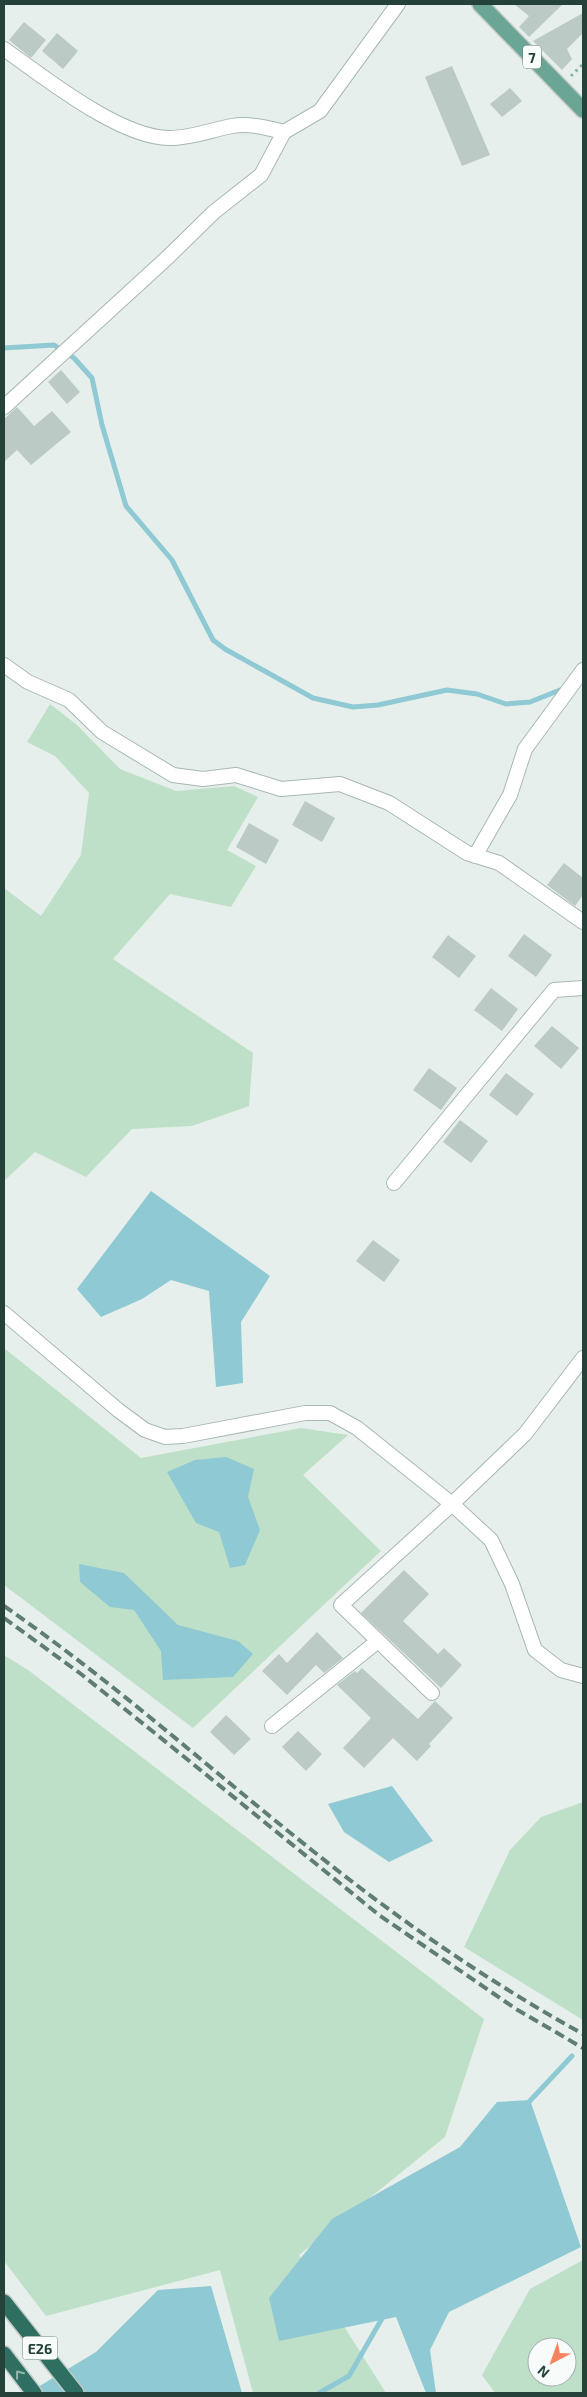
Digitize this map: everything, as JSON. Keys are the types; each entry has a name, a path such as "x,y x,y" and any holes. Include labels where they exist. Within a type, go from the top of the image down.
{"highway":[{"name":"E26","path":"4,2302 76,2393"},
{"name":"E26","path":"4,2354 34,2393"}],"main road":[{"name":"7","path":"480,4 583,110"}],"street":[{"path":"4,407 168,257 214,212 262,176 284,132 320,111 398,4"},
{"path":"4,49 114,123 142,134 168,138 186,137 234,126 263,127 284,132"},
{"path":"4,665 28,682 69,700 102,732 173,776 203,778 236,775 281,789 340,784 390,803 467,853 499,863 583,922"},
{"path":"475,856 510,795 525,749 583,670"},
{"path":"394,1183 554,990 583,988"},
{"path":"4,1313 118,1410 145,1430 165,1437 183,1436 305,1413 330,1413 357,1428 452,1504 491,1540 512,1584 535,1650 561,1670 583,1676"},
{"path":"432,1693 341,1605 452,1504 525,1434 583,1358"},
{"path":"272,1726 378,1641"}],"green space":[{"path":"50,704 77,725 120,769 176,791 234,786 258,797 227,850 256,866 231,907 170,894 113,959 253,1053 249,1106 192,1126 132,1129 86,1177 35,1152 4,1181 4,888 41,916 81,855 89,793 55,756 27,742"},
{"path":"4,1348 141,1458 301,1428 348,1435 303,1475 381,1551 193,1728 4,1585"},
{"path":"4,1655 28,1670 484,2019 445,2137 299,2255 386,2393 253,2393 220,2270 46,2316 4,2261"},
{"path":"583,1802 583,2020 464,1947 510,1850 541,1817"},
{"path":"583,2260 583,2393 495,2393 482,2375 530,2289"}],"water":[{"path":"151,1191 270,1276 241,1322 243,1383 216,1387 209,1291 171,1280 142,1299 101,1317 77,1289"},
{"path":"226,1457 254,1469 248,1497 260,1530 245,1565 230,1568 219,1532 196,1523 167,1472 195,1460"},
{"path":"79,1564 124,1573 178,1625 238,1641 253,1654 233,1677 163,1680 161,1651 134,1610 110,1607 80,1582"},
{"path":"392,1786 433,1841 389,1862 344,1832 328,1804"},
{"path":"530,2100 581,2247 449,2312 430,2350 436,2393 426,2393 396,2317 279,2341 269,2298 332,2219 460,2147 497,2102"},
{"path":"211,2286 242,2393 28,2393 96,2352 158,2290"}],"building":[{"path":"514,4 563,4 529,37 519,27 529,16"},
{"path":"583,13 583,33 567,49 572,59 562,70 533,41"},
{"path":"24,22 46,40 31,58 9,40"},
{"path":"57,33 78,51 63,69 42,51"},
{"path":"452,66 490,155 462,166 425,77"},
{"path":"510,88 522,101 502,117 490,104"},
{"path":"61,370 80,392 67,404 48,382"},
{"path":"17,407 34,426 52,411 71,432 31,465 17,450 4,462 4,419"},
{"path":"305,801 335,818 322,842 292,825"},
{"path":"249,823 279,840 266,864 236,847"},
{"path":"564,863 583,878 583,895 575,906 547,885"},
{"path":"524,934 552,955 536,977 508,956"},
{"path":"448,935 476,956 459,978 432,957"},
{"path":"491,988 518,1009 502,1031 474,1010"},
{"path":"552,1026 579,1048 561,1069 534,1046"},
{"path":"429,1068 457,1088 441,1110 413,1090"},
{"path":"506,1073 534,1094 517,1116 489,1095"},
{"path":"460,1120 488,1141 471,1163 443,1142"},
{"path":"373,1240 400,1260 384,1282 356,1261"},
{"path":"404,1570 429,1594 403,1621 438,1654 444,1648 462,1665 441,1688 361,1613"},
{"path":"317,1632 343,1658 324,1673 316,1665 287,1695 262,1671 279,1654 287,1663"},
{"path":"362,1668 418,1719 435,1701 453,1718 429,1744 431,1746 417,1761 393,1738 364,1768 343,1748 371,1718 337,1685"},
{"path":"226,1715 251,1739 234,1755 210,1732"},
{"path":"298,1731 322,1754 306,1771 282,1747"}],"waterway":[{"path":"4,348 54,345 74,358 92,378 102,425 126,506 172,560 213,640 225,649 313,698 353,707 378,705 447,690 477,694 506,704 530,702 565,688"},
{"path":"527,2104 572,2056"},
{"path":"319,2393 349,2376 384,2315"}],"railway":[{"path":"4,1606 85,1665 279,1824 382,1904 514,1994 583,2034"},
{"path":"4,1618 81,1674 379,1915 516,2009 583,2048"}]}
